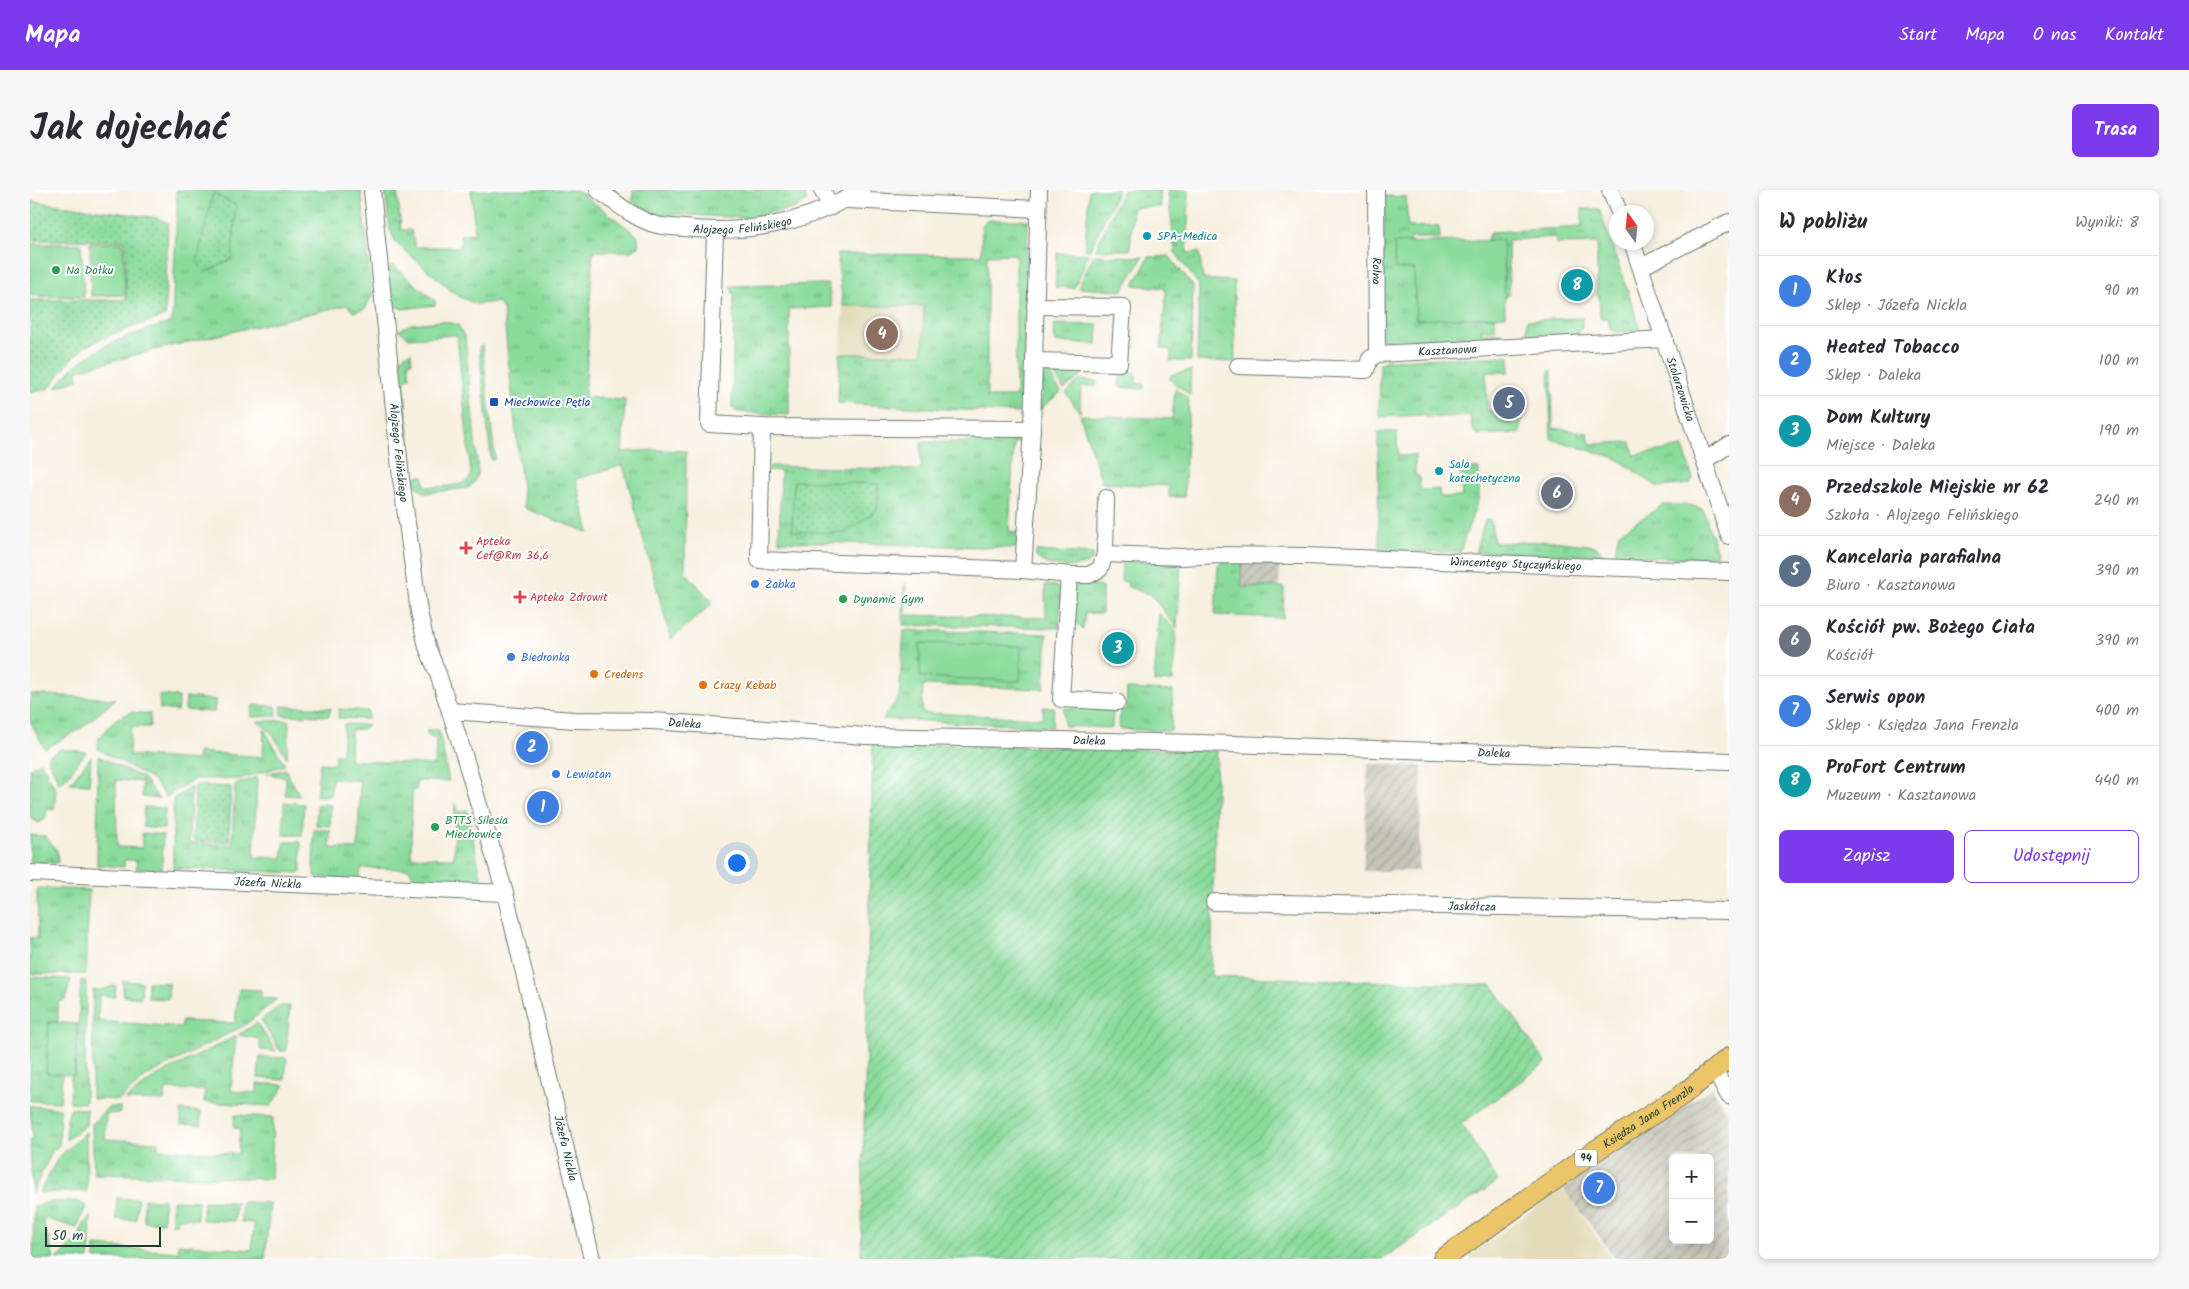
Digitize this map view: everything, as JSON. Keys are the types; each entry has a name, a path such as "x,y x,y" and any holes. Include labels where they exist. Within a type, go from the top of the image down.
{"main road":[{"name":"Księdza Jana Frenzla","path":"1444,1259 1592,1153 1682,1095 1722,1064"}],"street":[{"name":"Alojzego Felińskiego","path":"372,190 401,478 419,612 428,647 450,711"},
{"name":"Alojzego Felińskiego","path":"598,190 611,195 641,218 657,225 715,232 766,226 838,203 861,190"},
{"path":"822,190 838,203 1038,209"},
{"path":"1022,570 1032,429 1039,190"},
{"name":"Rolna","path":"1376,190 1377,354"},
{"path":"1610,190 1616,205"},
{"path":"1641,267 1729,222"},
{"path":"715,232 709,424 762,427 1032,429"},
{"name":"Stolarzowicka","path":"1635,250 1729,536"},
{"path":"1034,361 1120,363 1123,307 1035,306"},
{"name":"Kasztanowa","path":"1377,354 1664,339"},
{"path":"1238,366 1366,370 1370,359 1377,354"},
{"path":"762,427 759,560 1022,570 1089,575 1100,569 1105,554 1106,498"},
{"path":"1705,460 1729,446"},
{"name":"Wincentego Styczyńskiego","path":"1105,554 1182,557 1216,555 1304,556 1729,572"},
{"path":"1069,575 1061,698 1118,702"},
{"name":"Daleka","path":"450,711 574,720 652,722 866,736 1201,744 1729,761"},
{"name":"Józefa Nickla","path":"450,711 505,893 592,1259"},
{"name":"Józefa Nickla","path":"30,873 505,893"},
{"name":"Jaskółcza","path":"1214,902 1729,911"},
{"path":"1722,1064 1729,1096"}],"shaded area":[{"path":"924,305 923,354 840,354 843,306"},
{"path":"1242,562 1280,563 1279,587 1241,587"},
{"path":"1368,764 1422,766 1419,871 1363,871"},
{"path":"1712,1087 1729,1116 1729,1259 1616,1259 1563,1188"},
{"path":"1563,1188 1612,1259 1465,1259"}],"green space":[{"path":"176,190 361,190 372,296 365,309 353,312 347,305 158,349 77,370 78,380 56,387 68,373 94,352 123,338 172,322 177,207"},
{"path":"385,190 397,190 401,230 411,230 415,247 461,247 460,235 475,233 471,190 577,190 638,236 639,247 631,251 593,251 585,397 625,400 622,452 686,451 685,571 713,603 671,639 623,465 576,479 589,533 524,508 503,309 497,302 476,304 462,298 396,243 390,230"},
{"path":"633,190 806,190 806,202 795,208 745,218 651,213 633,202"},
{"path":"1089,190 1118,190 1090,250 1085,249"},
{"path":"1123,190 1159,190 1161,207 1133,207 1130,250 1095,250"},
{"path":"1168,190 1189,190 1187,253 1199,252 1203,279 1234,281 1235,362 1197,361 1199,285 1175,252"},
{"path":"213,193 236,205 232,259 204,273 197,261"},
{"path":"1385,196 1406,197 1408,227 1439,226 1440,238 1410,238 1410,243 1394,244 1414,269 1416,319 1495,317 1495,330 1485,330 1482,328 1482,333 1501,333 1501,336 1382,340"},
{"path":"30,201 158,218 168,223 165,316 86,346 71,359 49,388 30,393 30,300 126,300 125,241 30,240"},
{"path":"1582,209 1599,209 1609,238 1609,250 1613,250 1640,327 1638,330 1616,332 1610,328 1608,318 1600,318 1599,296 1597,295 1597,243 1556,244 1556,237 1508,240 1509,295 1505,299 1503,240 1487,240 1491,232 1582,227"},
{"path":"988,220 1028,220 1023,405 1018,413 838,403 840,354 923,354 924,306 843,306 837,254 981,255 982,225","holes":["1016,254 1016,397 987,397 987,255"]},
{"path":"1503,240 1505,316 1416,320 1414,269 1395,269 1394,243"},
{"path":"90,243 123,243 125,295 91,296"},
{"name":"Na Dołku","path":"30,244 81,244 84,297 30,296"},
{"path":"1057,253 1089,254 1074,288 1055,287"},
{"path":"1094,255 1143,257 1122,291 1078,288"},
{"path":"1169,256 1193,286 1191,361 1170,361 1171,350 1161,348 1166,292 1164,288 1134,285 1149,257"},
{"path":"393,265 435,301 435,305 403,309 392,305 388,269"},
{"path":"828,284 832,307 789,309 789,415 737,412 732,408 734,293 731,286"},
{"path":"1582,318 1582,328 1577,334 1527,336 1527,320"},
{"path":"443,321 458,325 465,338 478,472 469,488 425,493 416,486 408,471 397,364 403,356 411,352 412,362 408,363 410,377 404,381 413,477 423,476 425,487 458,485 464,483 471,475 457,335 409,338 399,330 411,324"},
{"path":"1054,324 1098,325 1097,344 1055,342"},
{"path":"482,345 495,458 493,461 491,459 479,348"},
{"path":"1509,356 1509,372 1486,372 1487,411 1521,411 1520,433 1478,435 1472,429 1470,415 1428,418 1424,415 1379,417 1380,364 1387,360"},
{"path":"1051,369 1081,370 1081,376 1064,389"},
{"path":"1191,370 1190,395 1170,380 1171,375"},
{"path":"1047,371 1061,392 1040,409 1043,378"},
{"path":"1549,371 1552,371 1553,428 1588,433 1590,444 1631,442 1634,455 1683,447 1693,479 1690,484 1658,487 1616,458 1551,439"},
{"path":"1121,372 1136,373 1136,383 1144,384 1144,389 1119,387"},
{"path":"1080,380 1097,381 1097,386 1081,386 1080,413 1066,393"},
{"path":"1175,389 1189,399 1184,497 1169,497 1169,486 1102,483 1080,415 1172,419"},
{"path":"990,432 1018,434 1023,442 1014,442 1009,531 1018,532 1016,548 779,541 781,471 769,470 770,466 921,470 921,442 975,442"},
{"path":"1378,432 1397,432 1398,456 1415,455 1415,476 1419,476 1420,490 1439,489 1440,497 1462,497 1461,472 1470,473 1470,468 1479,469 1479,497 1460,552 1379,551"},
{"path":"794,481 878,484 877,510 845,533 792,531"},
{"path":"1663,505 1690,505 1703,509 1717,553 1713,558 1614,557 1619,533"},
{"path":"1488,519 1491,521 1494,543 1554,541 1595,546 1606,556 1475,552 1485,521"},
{"path":"1036,551 1093,554 1092,560 1086,563 1064,567 1041,561 1036,557"},
{"path":"1242,559 1241,587 1284,587 1283,618 1215,615 1218,565 1222,562"},
{"path":"1122,561 1181,563 1177,628 1151,595 1128,587 1127,582 1121,581"},
{"path":"1079,583 1102,587 1102,613 1085,613 1083,630 1070,616 1072,588"},
{"path":"906,584 905,615 1046,618 1045,585 1056,586 1061,590 1059,628 903,625 904,585"},
{"path":"1159,613 1176,631 1173,681 1154,682"},
{"path":"904,630 1047,634 1044,689 923,685 922,713 1043,718 1043,707 1054,707 1052,727 883,719 899,697"},
{"path":"920,643 1021,646 1020,681 920,677"},
{"path":"1127,689 1173,691 1171,731 1119,729 1120,710 1126,710"},
{"path":"30,694 116,699 80,729 45,749 30,721"},
{"path":"159,695 179,697 177,711 160,709"},
{"path":"186,697 216,700 214,712 185,710"},
{"path":"253,705 276,706 277,716 251,717"},
{"path":"281,706 331,708 329,716 282,715"},
{"path":"1064,708 1113,710 1112,728 1064,726"},
{"path":"339,709 368,711 368,719 338,718"},
{"path":"132,712 150,714 150,727 131,727 129,755 197,760 198,752 263,757 264,729 285,765 240,779 194,779 166,797 153,780 98,749 98,739 116,719"},
{"path":"289,720 287,758 272,733 257,721"},
{"path":"344,724 368,725 363,729 351,730 350,760 435,765 436,738 427,735 427,730 439,730 449,781 417,781 416,790 412,790 411,857 454,858 455,803 459,812 467,810 483,885 414,881 410,869 361,868 359,880 316,877 313,867 314,830 330,830 330,848 358,849 360,781 332,778 330,796 316,796 320,763 335,764 335,754 342,754"},
{"path":"873,743 1217,751 1211,976 1492,985 1546,1063 1461,1124 1498,1181 1382,1259 861,1259"},
{"path":"61,749 86,752 66,778 59,783 47,757"},
{"path":"98,756 143,778 159,799 142,797 142,782 116,780 117,847 142,848 142,833 163,835 162,868 137,869 136,860 124,860 124,867 97,865"},
{"path":"91,757 89,784 70,783"},
{"path":"41,762 56,790 54,810 47,809 45,819 39,823 30,818 30,768"},
{"path":"285,769 300,796 285,795 286,777 266,774"},
{"path":"257,777 254,857 282,858 284,842 301,842 301,873 173,868 173,799 191,787 189,843 232,845 235,785"},
{"path":"195,785 231,787 229,842 193,841"},
{"path":"284,802 304,804 302,835 283,835"},
{"path":"317,804 331,805 330,826 316,825"},
{"path":"144,807 165,808 164,829 143,827"},
{"path":"30,835 45,836 57,851 58,863 30,862"},
{"path":"37,889 89,890 86,974 30,974 30,938 38,938"},
{"path":"30,977 71,979 65,1000 58,1002 58,1022 49,1022 46,1073 62,1074 60,1102 30,1101"},
{"path":"81,980 86,981 85,1103 70,1102 71,1076 75,1075"},
{"path":"123,981 142,982 141,998 123,996"},
{"path":"148,982 169,983 168,999 148,998"},
{"path":"116,985 115,997 99,995 98,1021 182,1027 182,1021 235,1023 239,989 261,990 261,998 277,999 245,1025 148,1075 119,1100 92,1099 93,990 102,990"},
{"path":"280,1006 290,1006 286,1051 280,1051 261,1020"},
{"path":"49,1022 77,1024 74,1075 46,1073"},
{"path":"257,1023 276,1051 260,1050 260,1039 238,1035"},
{"path":"236,1036 231,1091 257,1093 257,1083 285,1085 271,1106 204,1102 205,1090 166,1089 164,1101 125,1100 155,1077"},
{"path":"260,1057 287,1058 285,1080 258,1078"},
{"path":"30,1106 60,1108 59,1145 52,1152 32,1193 30,1139 33,1138"},
{"path":"108,1107 120,1107 120,1113 106,1114 105,1139 158,1142 158,1149 238,1154 240,1128 234,1128 235,1115 273,1117 271,1179 94,1174 92,1124"},
{"path":"71,1108 87,1109 86,1125 66,1140 67,1119"},
{"path":"181,1110 201,1112 201,1125 181,1124"},
{"path":"86,1132 87,1191 39,1193 58,1158"},
{"path":"117,1198 138,1199 136,1220 116,1219"},
{"path":"144,1199 164,1200 163,1222 144,1222"},
{"path":"172,1200 198,1201 197,1219 178,1218 177,1224 172,1224"},
{"path":"78,1201 86,1206 77,1228 42,1218 54,1259 33,1259 34,1207 48,1202"},
{"path":"204,1201 236,1202 234,1221 202,1220"},
{"path":"242,1202 270,1203 265,1259 95,1259 95,1246 178,1252 178,1244 252,1250 254,1223 241,1222"},
{"path":"91,1216 89,1259 57,1259 79,1237 83,1226"}],"place":[{"name":"SPA-Medica","path":"1147,236"},
{"name":"Na Dołku","path":"56,270"},
{"name":"ProFort Centrum","path":"1577,285"},
{"name":"Przedszkole Miejskie nr 62","path":"882,334"},
{"name":"Miechowice Pętla","path":"494,402"},
{"name":"Kancelaria parafialna","path":"1509,403"},
{"name":"Sala katechetyczna","path":"1439,471"},
{"name":"Kościół pw. Bożego Ciała","path":"1557,493"},
{"name":"Apteka Cef@Rm 36,6","path":"466,548"},
{"name":"Żabka","path":"755,584"},
{"name":"Apteka Zdrowit","path":"520,597"},
{"name":"Dynamic Gym","path":"843,599"},
{"name":"Dom Kultury","path":"1118,648"},
{"name":"Biedronka","path":"511,657"},
{"name":"Credens","path":"594,674"},
{"name":"Crazy Kebab","path":"703,685"},
{"name":"Heated Tobacco","path":"532,747"},
{"name":"Lewiatan","path":"556,774"},
{"name":"Kłos","path":"543,807"},
{"name":"BTTS Silesia Miechowice","path":"435,827"},
{"name":"Serwis opon","path":"1599,1188"}]}
